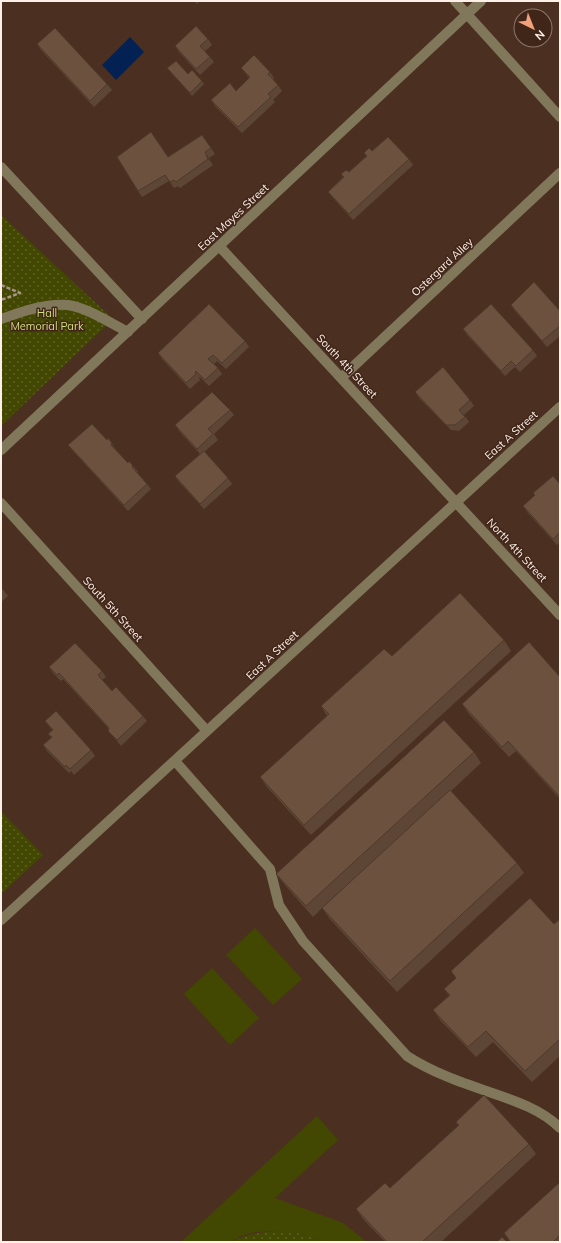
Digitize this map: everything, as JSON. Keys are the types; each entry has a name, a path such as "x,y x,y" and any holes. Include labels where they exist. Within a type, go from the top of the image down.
{"street":[{"path":"455,1 560,117"},
{"name":"East Mayes Street","path":"1,450 481,1"},
{"path":"1,167 142,319"},
{"name":"Ostergard Alley","path":"341,378 560,173"},
{"name":"South 4th Street","path":"220,246 456,502"},
{"path":"1,319 26,310 52,306 69,306 86,311 128,332"},
{"name":"East A Street","path":"1,920 560,407"},
{"name":"North 4th Street","path":"456,502 560,615"},
{"name":"South 5th Street","path":"1,503 207,731"},
{"path":"175,761 270,868 279,905 303,941 408,1056 423,1067 513,1100 550,1117 560,1128"}],"path":[{"path":"1,285 20,293 1,300"}],"green space":[{"name":"Hall Memorial Park","path":"1,215 113,319 1,426"},
{"path":"1,811 43,855 1,894"},
{"path":"255,928 302,979 273,1005 226,955"},
{"path":"212,968 259,1018 230,1045 184,994"},
{"path":"317,1116 338,1140 275,1198 343,1223 367,1242 327,1242 291,1231 256,1232 241,1236 230,1242 181,1242"},
{"path":"291,1231 327,1242 230,1242 245,1236 260,1233"}],"water":[{"path":"130,37 144,52 116,80 102,65"}],"building":[{"path":"196,26 208,39 200,46 210,57 196,69 175,46"},
{"path":"55,28 107,84 90,101 37,44"},
{"path":"254,55 270,72 268,74 278,85 268,94 271,97 238,127 211,100 230,83 236,91 250,77 241,68"},
{"path":"176,61 188,74 192,70 202,81 190,93 167,68"},
{"path":"151,132 168,157 202,135 211,148 205,152 208,159 176,182 174,180 170,182 165,175 138,191 117,157"},
{"path":"388,137 409,159 349,214 328,192 344,177 341,174 346,170 349,172 367,156 364,153 369,148 372,151"},
{"path":"534,282 560,311 560,326 542,341 511,305"},
{"path":"209,304 245,341 222,363 213,355 208,359 218,368 205,380 196,371 196,374 186,383 158,353"},
{"path":"491,304 533,350 516,366 511,361 501,371 463,329"},
{"path":"443,367 470,400 459,410 465,417 455,425 446,425 415,392"},
{"path":"212,392 230,410 208,429 213,434 197,449 175,425"},
{"path":"92,424 107,440 108,438 112,443 111,445 128,463 129,461 133,466 132,467 147,484 124,505 68,445"},
{"path":"204,451 228,478 200,504 175,476"},
{"path":"553,476 560,484 560,532 553,539 523,506 535,495 533,493"},
{"path":"460,593 504,640 304,825 260,777 329,714 321,706 384,649 392,656"},
{"path":"529,642 560,677 560,797 508,741 502,747 462,704"},
{"path":"75,643 102,671 98,675 112,691 116,687 143,716 117,740 108,731 109,728 59,673 57,675 49,667"},
{"path":"56,711 91,750 70,769 66,765 65,767 43,745 52,737 48,734 53,730 45,721"},
{"path":"444,720 474,752 306,906 276,874"},
{"path":"450,790 517,863 390,981 322,908"},
{"path":"530,898 554,924 560,919 560,1039 525,1071 486,1031 468,1047 433,1010 450,995 444,989 456,978 451,971"},
{"path":"484,1095 529,1144 422,1242 387,1242 356,1209 385,1183 390,1188 459,1125 456,1122"},
{"path":"560,1182 560,1235 553,1242 511,1242 504,1233"},
{"path":"502,1237 507,1242 497,1242"}]}
